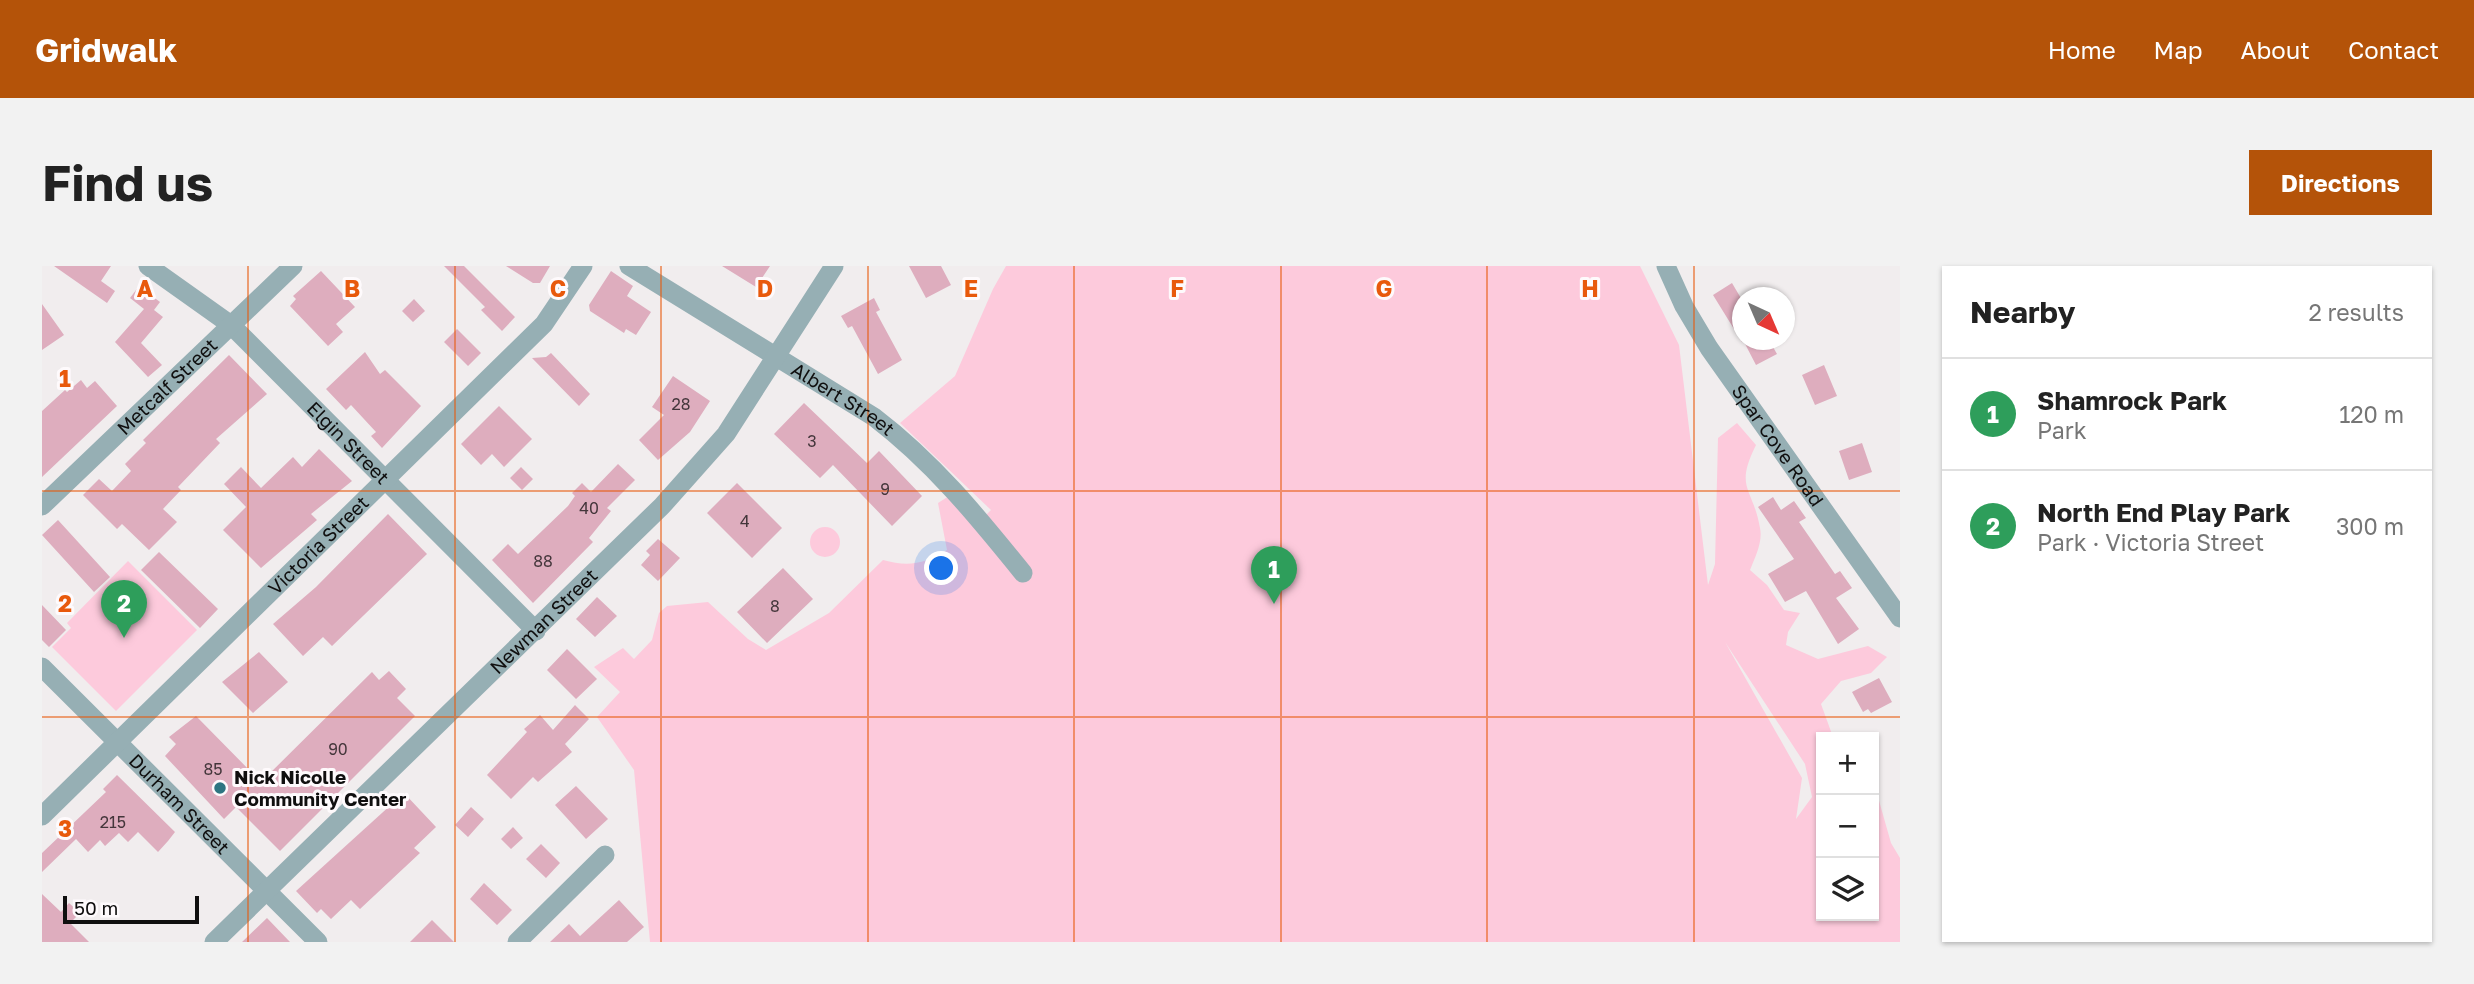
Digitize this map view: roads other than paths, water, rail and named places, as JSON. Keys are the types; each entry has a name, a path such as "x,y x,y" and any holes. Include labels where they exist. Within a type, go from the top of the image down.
{"street":[{"name":"Elgin Street","path":"149,266 232,325 536,631"},
{"name":"Metcalf Street","path":"42,506 293,266"},
{"name":"Victoria Street","path":"42,816 544,324 583,266"},
{"name":"Albert Street","path":"629,266 874,417 901,438 954,488 1023,573"},
{"name":"Newman Street","path":"214,942 662,506 726,434 834,266"},
{"name":"Spar Cove Road","path":"1666,266 1684,306 1709,348 1900,618"},
{"name":"Durham Street","path":"42,667 318,942"},
{"path":"517,942 605,855"}],"place":[{"name":"Shamrock Park","path":"1274,604"},
{"name":"North End Play Park","path":"124,638"},
{"name":"Nick Nicolle Community Center","path":"220,788"}]}
